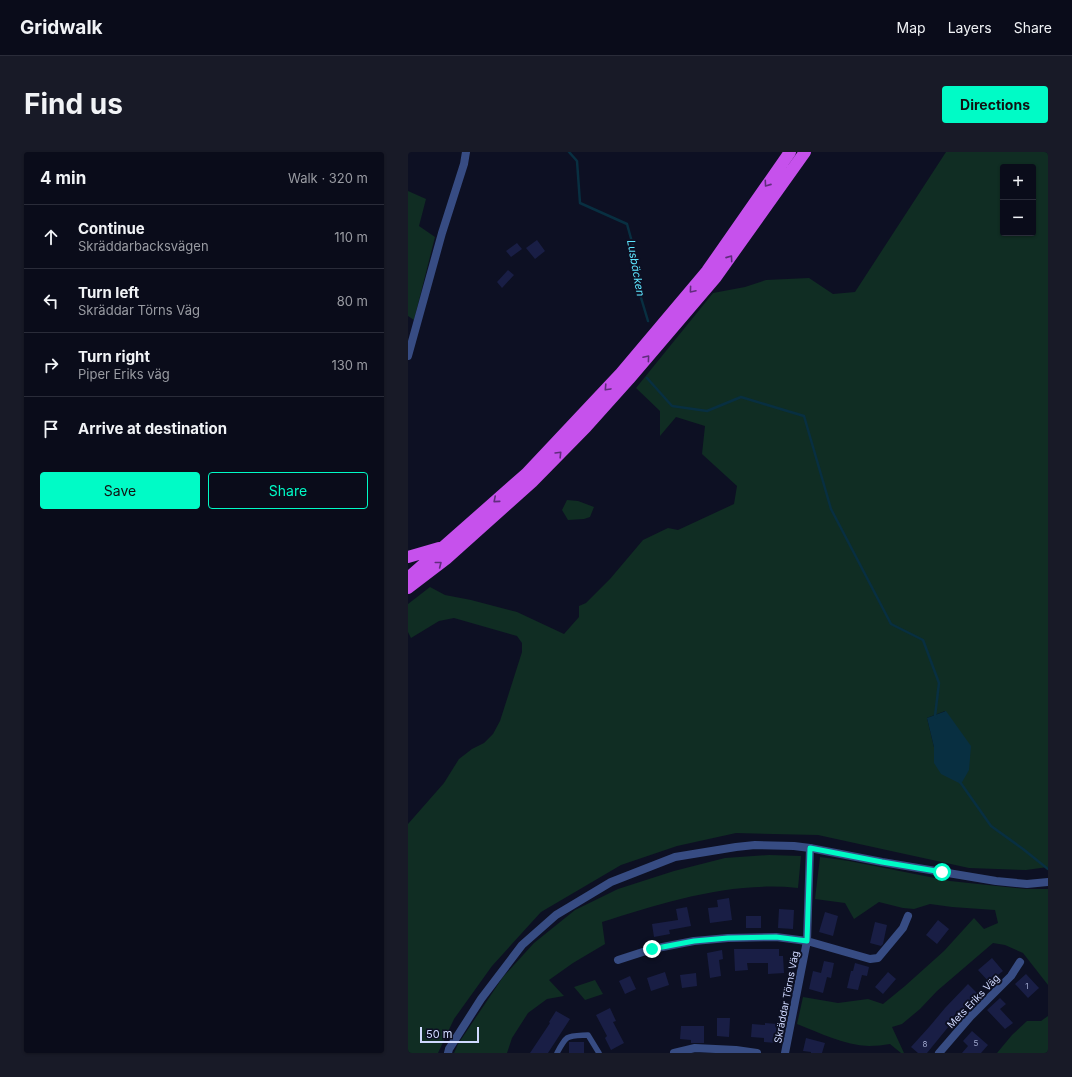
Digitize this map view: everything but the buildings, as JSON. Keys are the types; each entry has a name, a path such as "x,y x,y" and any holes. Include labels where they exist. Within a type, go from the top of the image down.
{"highway":[{"path":"408,578 526,474 621,373 707,272 790,152"},
{"path":"408,588 446,559 532,482 620,390 716,277 805,152"},
{"path":"408,557 444,546"}],"street":[{"path":"408,356 442,233 464,164 466,152"},
{"path":"448,1053 449,1049 481,999 522,946 556,914 611,882 675,857 736,847 794,846 996,882 1026,884 1048,882"},
{"name":"Skräddar Törns Väg","path":"785,1053 807,941 810,848"},
{"path":"618,960 652,949 694,941 728,938 776,937 807,941 870,959 878,958 903,928 908,916"},
{"name":"Mets Eriks Väg","path":"939,1053 971,1016 1011,976 1020,962"},
{"path":"556,1053 564,1040 571,1036 588,1035 599,1053"},
{"path":"674,1053 696,1048 736,1050 757,1053"}],"green space":[{"path":"946,152 1048,152 1048,867 1026,870 969,868 818,835 736,833 677,846 621,865 541,912 492,966 454,1019 438,1053 408,1053 408,824 444,783 459,759 472,749 484,743 493,734 500,721 522,652 522,643 517,636 454,618 439,621 411,638 408,632 408,604 430,587 445,595 517,612 564,634 579,617 579,606 586,603 610,579 643,540 668,528 678,530 734,504 737,486 702,454 705,426 676,417 660,436 660,411 636,388 713,293 745,287 766,280 809,278 833,294 855,292","holes":["945,711 934,763 934,747 927,718"]},
{"path":"408,191 426,199 419,226 435,237 414,320 408,316"},
{"path":"567,500 578,501 594,507 590,517 568,520 562,510"},
{"path":"769,855 801,856 798,888 773,887 723,890 650,907 602,922 605,944 573,963 549,980 564,996 547,999 528,1013 512,1038 507,1053 454,1053 458,1044 503,977 534,943 575,910 618,889 674,871 725,858"},
{"path":"820,857 849,861 950,881 1026,889 1048,889 1048,985 1023,953 1005,945 993,943 937,991 920,1009 902,1024 892,1027 904,1053 901,1053 890,1044 869,1046 850,1043 832,1038 797,1024 803,997 838,1003 868,999 883,1004 944,951 974,918 984,929 998,923 995,910 930,904 914,909 879,902 854,919 845,903 815,899"},
{"path":"595,980 603,994 585,1000 574,987"},
{"path":"1048,1016 1048,1053 997,1053 1012,1035 1027,1021 1041,1021"}],"water":[{"path":"946,711 971,746 969,770 961,784 941,774 934,763 934,747 927,718"}],"waterway":[{"name":"Lusbäcken","path":"569,152 577,161 580,203 627,224 635,253 639,291 648,321"},
{"path":"647,378 672,406 707,411 741,397 804,416 831,509 891,624 923,640 939,683 936,717"},
{"path":"960,782 991,826 1048,869"}],"route":[{"path":"652,949 694,941 728,938 776,937 807,941 810,848 942,872"}]}
